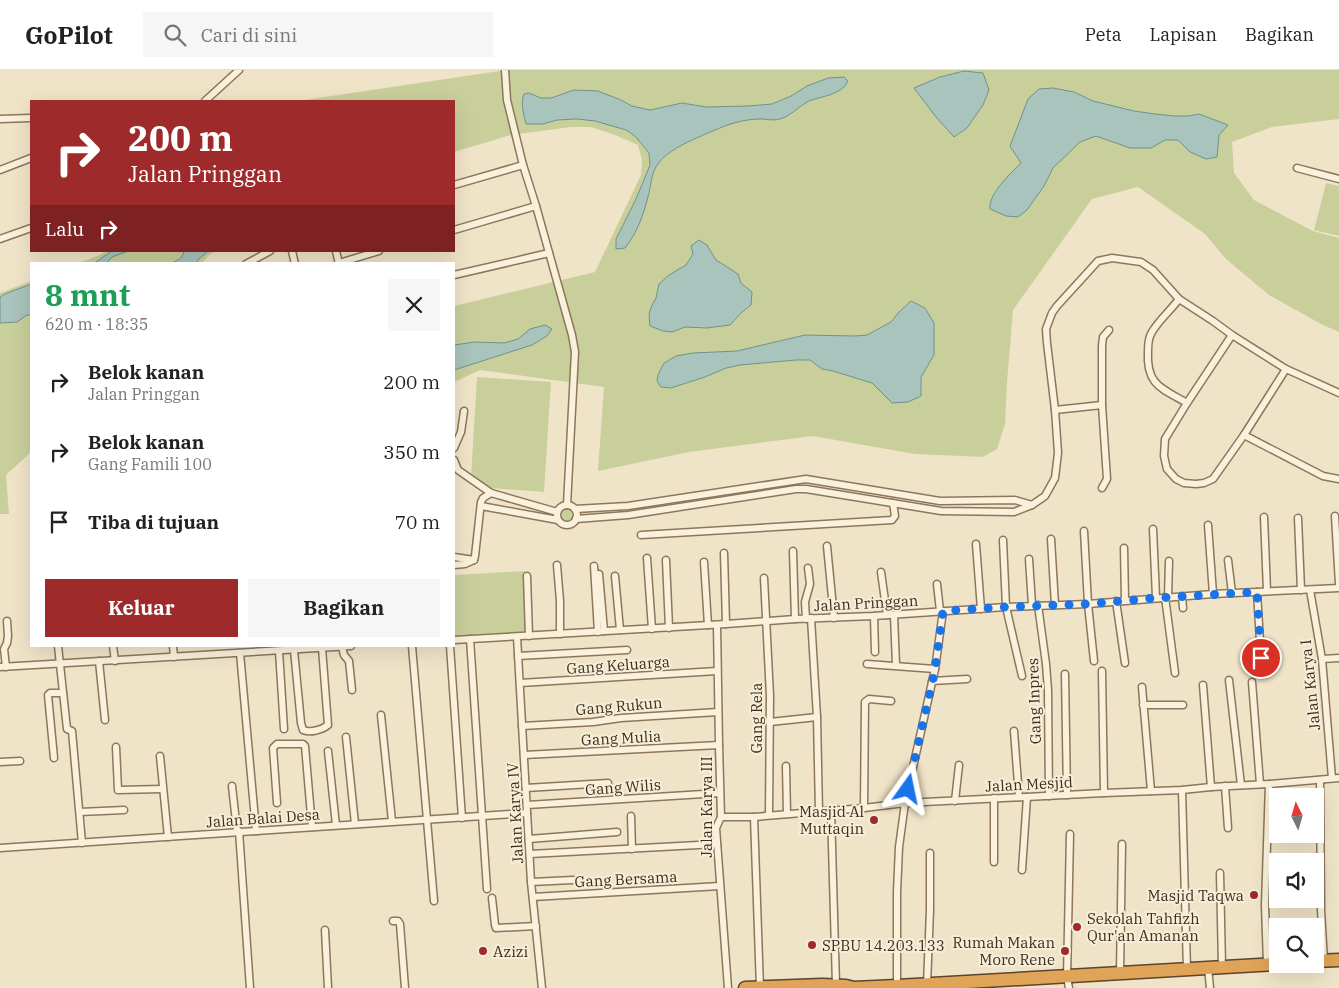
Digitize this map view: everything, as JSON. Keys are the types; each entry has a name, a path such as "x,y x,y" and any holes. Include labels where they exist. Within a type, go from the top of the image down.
{"highway":[{"path":"1324,961 1339,960"},
{"path":"745,988 836,985 854,988 1068,982 1120,974 1269,964"}],"street":[{"path":"206,100 239,70"},
{"path":"506,70 507,100 522,165 550,253 572,335 574,352 568,505"},
{"path":"0,119 30,118"},
{"path":"0,170 30,158"},
{"path":"455,185 522,165"},
{"path":"1297,168 1339,179"},
{"path":"455,230 536,206"},
{"path":"0,240 30,228"},
{"path":"249,262 268,252"},
{"path":"342,262 376,252"},
{"path":"455,275 550,253"},
{"path":"576,518 628,515 796,489 806,489 940,511 1014,512 1032,505 1045,496 1055,478 1058,453 1047,343 1046,329 1048,321 1052,312 1098,261 1112,258 1141,262 1153,270 1180,299 1213,320 1232,336 1286,369 1339,393"},
{"path":"1180,299 1151,332 1148,340 1147,362 1150,377 1158,386 1187,403"},
{"path":"1102,488 1107,479 1102,405 1102,346 1103,337 1110,330"},
{"path":"1232,336 1165,439 1164,456 1167,469 1176,479 1184,483 1196,484 1213,479 1286,369"},
{"path":"1055,410 1102,405"},
{"path":"455,446 461,432 464,411"},
{"path":"1244,434 1323,476 1339,479"},
{"path":"455,462 458,470 491,493 557,512"},
{"path":"575,509 628,506 806,479 940,501 1015,500 1032,505"},
{"path":"856,498 859,489"},
{"path":"474,560 483,498 491,493"},
{"path":"715,493 716,501"},
{"path":"641,535 892,520 894,516 893,504"},
{"path":"481,506 558,520 566,525 572,524 577,512 570,505 561,506 556,515 558,520"},
{"path":"1335,516 1339,584"},
{"path":"1264,517 1267,591"},
{"path":"1298,518 1301,590"},
{"path":"1208,525 1213,594"},
{"path":"1153,529 1156,598"},
{"path":"1084,531 1088,604 1094,661"},
{"path":"1051,539 1054,605"},
{"path":"1003,540 1006,607 1022,676"},
{"path":"976,544 981,609"},
{"path":"827,546 834,618"},
{"path":"1124,548 1125,600"},
{"path":"793,551 796,619"},
{"path":"724,553 726,624"},
{"path":"455,557 474,560"},
{"path":"647,558 652,629"},
{"path":"455,565 474,560"},
{"path":"666,560 669,628"},
{"name":"Gang Inpres","path":"1029,560 1047,673 1050,796"},
{"path":"1228,560 1232,593"},
{"path":"1169,561 1167,597 1175,673"},
{"path":"704,562 708,625"},
{"path":"557,565 560,634"},
{"path":"594,566 601,631"},
{"path":"808,568 810,584 805,602 817,718 819,812"},
{"path":"881,572 891,615 896,665"},
{"path":"599,574 601,631"},
{"path":"527,576 529,636"},
{"path":"615,576 620,630"},
{"name":"Gang Rela","path":"764,578 770,696 768,816"},
{"path":"897,986 899,847 905,804 935,670 941,611 937,584"},
{"name":"Jalan Pringgan","path":"455,640 1339,588"},
{"name":"Jalan Karya I","path":"1310,590 1322,659 1335,778"},
{"path":"1257,592 1261,658"},
{"path":"1182,596 1183,608"},
{"path":"1116,601 1125,663"},
{"path":"874,616 875,652"},
{"path":"7,621 8,636 4,649 3,667 240,653 252,649 279,651 342,647 344,655 349,661 352,690"},
{"name":"Jalan Karya III","path":"717,625 721,817 716,828 728,988"},
{"name":"Jalan Karya IV","path":"517,636 531,882 542,988"},
{"path":"470,639 487,889"},
{"path":"58,647 67,729 72,731 82,843"},
{"path":"113,647 115,660"},
{"path":"173,647 174,657"},
{"path":"206,647 206,655"},
{"path":"412,647 434,901"},
{"path":"450,647 462,818"},
{"path":"289,649 303,730 306,731 322,729 328,725 322,648"},
{"path":"518,656 627,650"},
{"path":"279,651 284,729"},
{"path":"240,653 256,830"},
{"path":"1322,659 1339,658"},
{"path":"99,662 105,720"},
{"path":"867,664 896,665 935,670"},
{"name":"Gang Keluarga","path":"520,683 717,671"},
{"path":"1102,671 1104,792"},
{"path":"1065,674 1068,795"},
{"path":"932,682 967,679"},
{"path":"1230,680 1242,785"},
{"path":"1252,682 1260,784"},
{"path":"1203,685 1212,787"},
{"path":"1142,687 1152,791"},
{"path":"54,758 48,694 62,693"},
{"path":"864,808 865,702 869,699 891,701"},
{"path":"1143,705 1184,705"},
{"name":"Gang Rukun","path":"522,726 718,712"},
{"path":"381,715 392,821"},
{"path":"770,722 817,718"},
{"path":"1014,731 1019,797"},
{"path":"346,737 355,824"},
{"path":"277,803 273,748 277,744 303,744 305,746 312,826"},
{"name":"Gang Mulia","path":"524,756 719,746"},
{"path":"116,747 118,790 162,789"},
{"path":"328,751 336,825"},
{"path":"160,756 168,837"},
{"path":"0,762 20,761"},
{"path":"955,801 958,765"},
{"path":"786,766 787,814"},
{"name":"Jalan Mesjid","path":"721,817 754,817 994,798 1182,790 1335,778"},
{"path":"1320,780 1321,918"},
{"path":"526,788 608,783"},
{"path":"1269,784 1265,905 1269,939"},
{"path":"232,786 238,831 250,988"},
{"path":"1226,786 1228,828"},
{"path":"1182,790 1187,970"},
{"name":"Gang Wilis","path":"527,805 720,793"},
{"path":"1022,870 1027,797"},
{"path":"994,798 994,862"},
{"path":"80,812 124,810"},
{"path":"831,811 836,985"},
{"name":"Jalan Balai Desa","path":"0,848 527,813"},
{"path":"631,816 632,849"},
{"path":"754,817 760,988"},
{"path":"529,839 617,832"},
{"path":"1068,982 1070,834"},
{"path":"530,854 717,844"},
{"path":"1120,974 1122,844"},
{"path":"927,985 930,853"},
{"path":"1220,873 1222,967"},
{"path":"531,882 573,880"},
{"name":"Gang Bersama","path":"533,897 720,886"},
{"path":"492,898 496,928 536,926"},
{"path":"393,921 400,924 405,988"},
{"path":"325,930 328,988"},
{"path":"1208,968 1210,988"}],"green space":[{"path":"506,70 1339,70 1339,119 1272,127 1232,142 1234,173 1254,200 1313,231 1339,238 1339,332 1269,295 1226,259 1205,234 1138,187 1092,199 1013,310 1005,424 997,449 983,457 915,454 813,436 689,452 598,471 604,387 480,370 455,382 455,306 595,272 641,175 642,160 638,145 591,127 571,127 511,135 455,152 455,100 305,100"},
{"path":"1326,183 1339,186 1339,236 1314,230"},
{"path":"104,252 214,252 203,262 81,262"},
{"path":"30,281 30,453 6,475 9,514 0,514 0,293"},
{"path":"477,377 551,382 544,492 490,488 471,477"},
{"path":"564,508 570,508 574,515 570,522 564,522 560,518 560,512"},
{"path":"525,571 529,633 455,638 455,575"}],"water":[{"path":"964,71 983,73 989,90 983,105 967,128 954,137 914,88 940,77"},
{"path":"844,77 848,81 841,89 809,101 784,118 748,120 730,124 691,141 668,154 654,170 645,208 634,235 625,248 616,249 616,239 650,165 649,153 635,136 626,130 595,121 577,119 557,120 543,124 526,124 522,105 524,94 529,93 541,98 551,98 574,90 598,91 632,106 650,110 682,103 706,107 772,104 791,96 807,86 828,78"},
{"path":"1053,88 1074,92 1093,101 1134,111 1174,116 1199,114 1228,125 1219,135 1217,157 1206,159 1190,152 1178,140 1165,140 1151,148 1130,148 1096,136 1080,142 1053,168 1044,186 1027,210 1018,217 1006,216 990,209 990,203 996,190 1021,163 1010,146 1028,99 1039,89"},
{"path":"699,240 707,245 716,260 738,274 741,283 752,292 751,305 730,325 707,328 685,327 672,332 650,326 649,314 656,298 659,284 669,275 686,265 693,254 691,246"},
{"path":"111,252 125,252 112,257 107,262 96,262"},
{"path":"184,252 207,252 197,262 174,262 181,258"},
{"path":"30,284 30,315 17,322 0,323 0,297"},
{"path":"911,301 925,308 934,323 934,355 921,377 921,396 908,402 892,403 872,383 822,369 810,360 740,365 726,368 671,388 661,387 657,381 664,363 676,356 693,353 737,351 805,335 867,335 891,322"},
{"path":"545,325 552,329 547,336 532,345 455,370 455,345 475,342 504,343 518,339 530,329"}],"place":[{"name":"Masjid Al Muttaqin","path":"874,820"},
{"name":"Masjid Taqwa","path":"1254,895"},
{"name":"Sekolah Tahfizh Qur'an Amanan","path":"1077,927"},
{"name":"SPBU 14.203.133","path":"812,945"},
{"name":"Azizi","path":"483,951"},
{"name":"Rumah Makan Moro Rene","path":"1065,951"}],"route":[{"path":"908,789 935,670 943,611 1088,604 1257,592 1261,658"}]}
